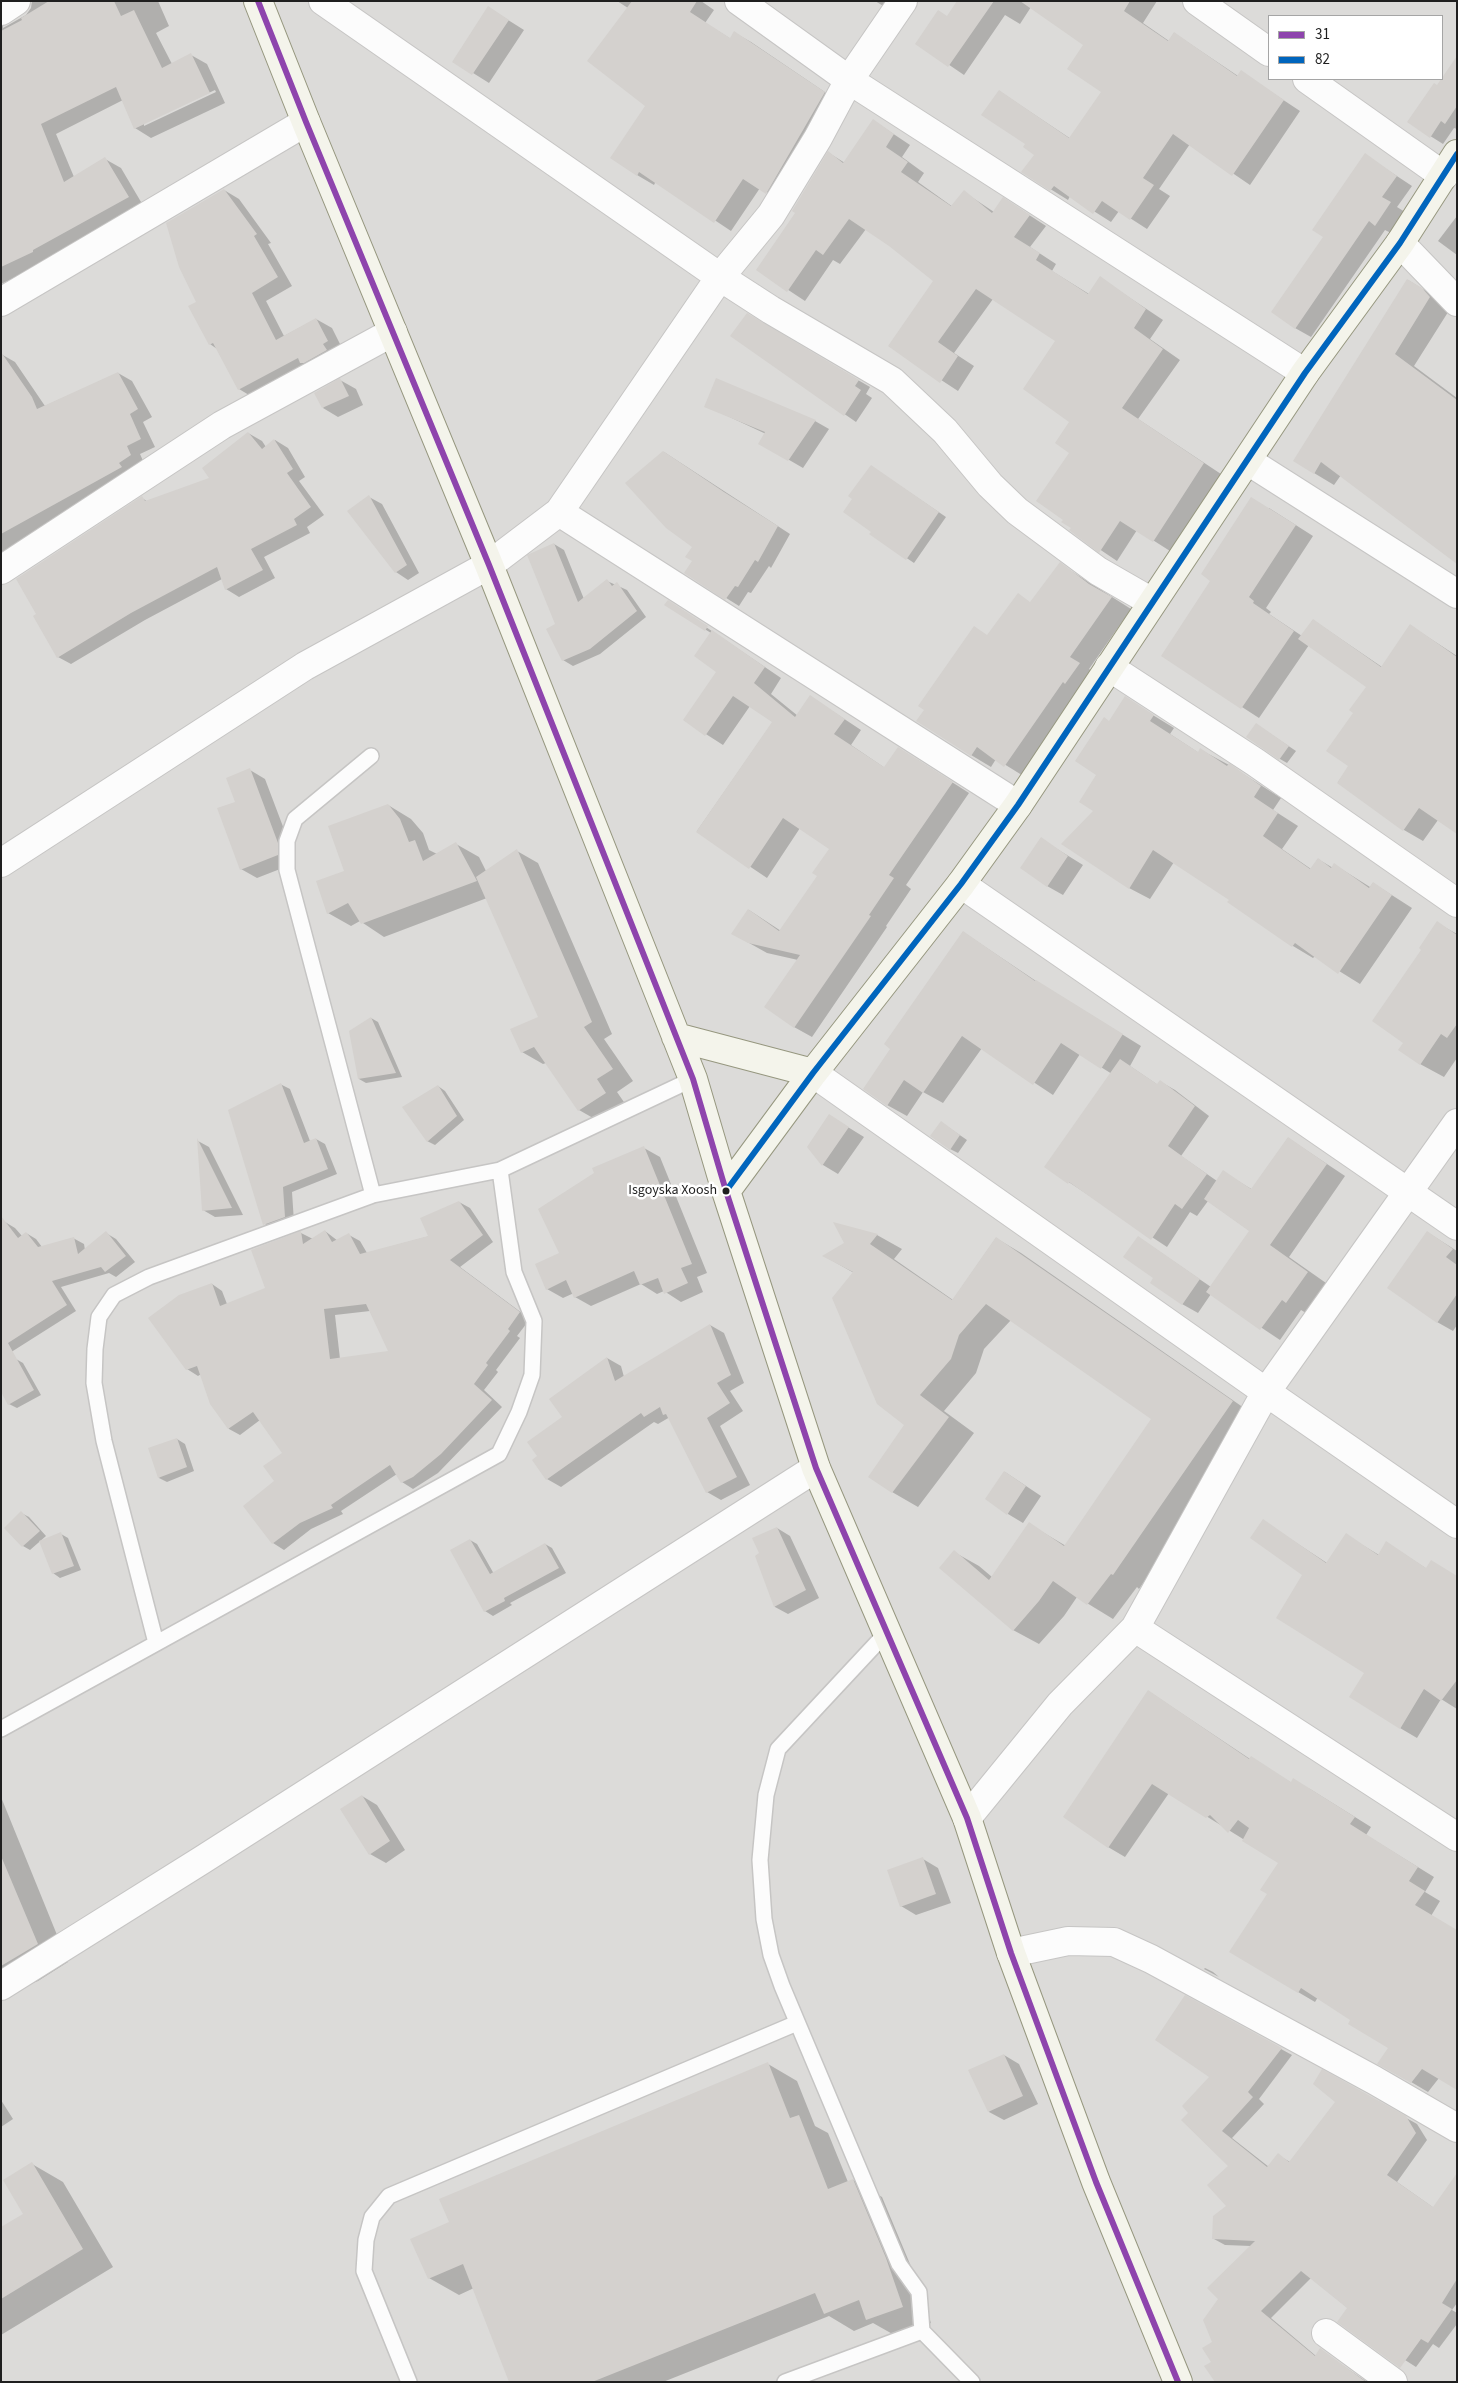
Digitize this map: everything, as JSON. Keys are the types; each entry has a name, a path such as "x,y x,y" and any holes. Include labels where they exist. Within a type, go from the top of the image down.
{"main road":[{"path":"265,6 306,122 489,565 693,1079 726,1191 816,1468 888,1631 967,1818 1011,1953 1096,2182 1178,2382"},
{"path":"726,1191 813,1073 961,884 1018,805 1306,373 1400,244 1450,165"},
{"path":"676,1037 813,1073"}],"street":[{"path":"1,11 16,1"},
{"path":"324,1 720,277 771,310 892,381 945,431 990,485 1018,511 1098,571 1152,602"},
{"path":"739,1 849,80 1306,373"},
{"path":"1,863 305,666 489,565 559,512 720,277 771,215 818,138 849,80 904,1"},
{"path":"1197,1 1268,51"},
{"path":"1309,80 1450,165"},
{"path":"1,302 306,122"},
{"path":"1400,244 1457,302"},
{"path":"1,570 222,425 393,332"},
{"path":"1248,461 1457,594"},
{"path":"559,512 1018,805"},
{"path":"1110,667 1255,762 1457,903"},
{"path":"961,884 1457,1226"},
{"path":"813,1073 1457,1524"},
{"path":"967,1818 1060,1704 1135,1628 1266,1392 1457,1123"},
{"path":"1,1986 816,1468"},
{"path":"1135,1628 1457,1837"},
{"path":"1011,1953 1068,1941 1114,1942 1151,1958 1374,2080 1457,2128"},
{"path":"1326,2333 1392,2382"}],"lane":[{"path":"371,756 295,819 287,841 287,860 288,870 373,1196"},
{"path":"156,1643 104,1441 94,1383 95,1349 99,1317 114,1295 149,1277 373,1196 500,1170 693,1079"},
{"path":"1,1729 499,1454 532,1375 534,1321 514,1272 500,1170"},
{"path":"888,1631 778,1750 766,1795 760,1860 764,1920 771,1955 797,2023 899,2264 919,2292 922,2331 972,2382"},
{"path":"409,2382 364,2272 366,2240 372,2217 388,2196 797,2023"},
{"path":"785,2382 922,2331"}],"shaded area":[{"path":"1,1 1457,1 1457,2382 1,2382"}],"building":[{"path":"49,1 114,1 121,16 134,10 162,68 191,53 210,93 134,129 116,87 41,124 64,182 105,157 129,197 33,250 33,252 1,267 1,31 22,20 21,18"},
{"path":"632,1 697,1 690,12 730,38 734,31 825,92 766,194 743,179 714,223 639,172 637,176 610,158 645,106 587,61"},
{"path":"957,1 994,1 948,67 915,44 938,10 947,16"},
{"path":"1020,1 1130,1 1124,11 1168,41 1174,32 1237,76 1241,70 1284,100 1232,176 1173,134 1143,178 1154,185 1130,220 1102,201 1093,214 1054,186 1050,191 1021,172 1034,155 1023,147 1025,144 981,115 999,90 1069,138 1101,92 1067,69 1083,45"},
{"path":"488,6 509,20 472,75 452,62"},
{"path":"1457,56 1457,106 1445,124 1441,121 1430,138 1407,122 1434,83 1437,85 1440,80 1443,80 1443,76"},
{"path":"873,119 894,134 886,147 908,162 901,172 951,206 964,190 992,213 1003,197 1030,215 1014,237 1040,253 1036,260 1088,294 1100,276 1146,309 1134,328 1163,349 1122,408 1204,463 1153,542 1120,521 1099,553 1069,530 1071,528 1061,522 1063,520 1036,501 1069,453 1055,443 1069,422 1023,389 1055,341 976,289 938,342 958,356 940,383 888,346 933,281 889,246 849,219 823,255 816,250 787,292 756,270 795,213 792,211 828,151 843,163"},
{"path":"1365,153 1397,176 1382,197 1391,202 1375,226 1369,221 1295,329 1271,312 1323,237 1312,230"},
{"path":"224,189 257,234 254,236 278,277 252,293 276,340 316,318 328,341 323,344 327,350 304,363 300,363 298,358 238,390 213,343 209,345 188,306 196,302 179,267 166,223"},
{"path":"1407,279 1422,288 1430,297 1395,354 1457,400 1457,564 1321,462 1314,474 1293,461"},
{"path":"747,313 859,380 855,386 861,390 844,416 730,336"},
{"path":"1,352 32,397 37,409 118,372 138,409 130,414 141,439 127,446 131,455 119,463 122,467 1,534"},
{"path":"340,378 349,396 322,408 314,393"},
{"path":"716,378 816,420 788,461 758,444 765,432 704,407"},
{"path":"248,432 262,449 274,439 293,469 287,473 311,507 294,519 297,525 251,549 263,570 225,590 217,567 131,613 57,658 33,616 36,614 16,579 142,496 145,501 209,478 202,468"},
{"path":"663,451 778,526 758,562 755,560 738,587 735,586 725,600 684,573 692,561 685,557 692,547 666,528 625,483"},
{"path":"871,465 939,512 906,560 869,534 871,532 843,512 852,499 848,496"},
{"path":"369,495 407,565 395,573 347,511"},
{"path":"1251,497 1296,525 1249,597 1254,601 1253,603 1294,631 1241,709 1161,656 1210,581 1201,574"},
{"path":"554,543 578,602 607,579 612,586 617,582 637,611 590,649 562,661 546,629 555,624 527,555"},
{"path":"1060,562 1089,584 1112,597 1070,657 1080,663 1065,684 1063,682 1004,767 977,747 971,756 916,721 924,710 918,706 974,626 987,635 1018,593 1030,602"},
{"path":"668,600 708,626 705,631 664,605"},
{"path":"1313,619 1381,667 1410,624 1457,657 1457,834 1419,808 1403,831 1337,783 1348,766 1326,751 1353,713 1349,710 1366,687 1298,639"},
{"path":"712,630 765,667 754,683 795,717 810,695 845,719 834,734 884,767 898,747 953,782 889,875 894,878 869,915 871,916 794,1028 764,1007 800,955 748,943 731,934 748,909 779,931 817,876 812,873 829,849 783,818 749,869 696,832 772,722 733,696 705,736 683,720 716,672 694,656"},
{"path":"1125,696 1154,715 1150,721 1198,752 1200,748 1227,766 1229,763 1261,786 1254,797 1278,813 1263,836 1310,869 1318,858 1331,868 1334,863 1369,888 1373,882 1392,895 1338,974 1295,943 1292,947 1227,902 1229,900 1153,850 1129,889 1061,844 1093,811 1079,802 1096,775 1075,761 1104,717 1109,721"},
{"path":"1256,723 1289,746 1279,760 1246,737"},
{"path":"250,768 278,843 278,855 240,870 217,808 235,802 226,778"},
{"path":"388,804 400,819 409,842 415,840 423,861 456,842 477,881 361,924 348,903 327,914 316,881 344,871 328,826"},
{"path":"1041,837 1068,856 1047,887 1020,868"},
{"path":"517,849 592,1022 584,1027 613,1069 597,1079 606,1093 578,1111 534,1047 521,1053 510,1029 538,1017 476,877"},
{"path":"1437,921 1457,935 1457,1024 1447,1038 1441,1034 1420,1065 1398,1050 1403,1043 1372,1021 1421,950 1419,948"},
{"path":"963,931 1035,981 1123,1034 1101,1069 1061,1043 1033,1085 962,1036 923,1093 904,1080 887,1106 863,1089 890,1049 884,1044"},
{"path":"371,1017 396,1073 358,1079 349,1031"},
{"path":"1120,1059 1157,1084 1160,1080 1195,1106 1168,1146 1207,1174 1182,1209 1175,1204 1151,1240 1069,1182 1068,1184 1044,1167"},
{"path":"281,1083 304,1143 316,1138 328,1169 283,1187 285,1217 263,1225 228,1110"},
{"path":"438,1085 457,1116 427,1142 402,1107"},
{"path":"829,1114 849,1127 822,1166 807,1147"},
{"path":"941,1121 960,1135 950,1150 930,1136"},
{"path":"1288,1137 1327,1164 1270,1245 1308,1272 1286,1303 1282,1300 1260,1330 1206,1292 1249,1231 1204,1199 1223,1170 1251,1189"},
{"path":"197,1138 232,1208 202,1211"},
{"path":"644,1146 692,1264 681,1268 688,1283 664,1294 658,1278 640,1285 634,1271 574,1298 566,1280 546,1290 535,1264 559,1253 538,1209 594,1173 592,1168"},
{"path":"459,1201 483,1235 450,1260 520,1312 508,1329 510,1331 486,1363 488,1365 474,1384 492,1400 441,1454 413,1477 401,1483 390,1465 331,1505 333,1508 300,1523 272,1544 243,1506 274,1481 263,1466 282,1453 253,1412 228,1429 210,1404 197,1366 186,1370 148,1318 179,1295 212,1283 220,1306 265,1288 251,1250 301,1231 303,1244 325,1230 332,1242 349,1233 360,1254 428,1236 420,1218","holes":["366,1304 388,1351 330,1359 324,1309"]},
{"path":"1,1216 18,1238 26,1232 38,1247 74,1237 78,1254 106,1231 126,1256 105,1272 101,1267 52,1281 67,1305 8,1343 34,1390 8,1405 1,1392"},
{"path":"833,1222 878,1234 870,1244 952,1300 996,1237 1233,1401 1113,1575 1111,1574 1087,1605 1053,1581 1039,1601 1013,1631 939,1568 954,1550 989,1580 1029,1522 1064,1546 1151,1419 986,1304 959,1335 951,1359 920,1395 949,1417 892,1493 868,1477 904,1425 877,1404 832,1298 853,1272 822,1256 844,1243"},
{"path":"1427,1231 1453,1249 1446,1257 1457,1265 1457,1294 1437,1323 1387,1288"},
{"path":"1138,1236 1200,1279 1182,1305 1150,1283 1153,1278 1123,1257"},
{"path":"710,1324 731,1375 717,1383 730,1403 707,1418 737,1477 706,1493 666,1414 663,1415 660,1407 644,1417 641,1413 546,1480 532,1460 537,1456 527,1442 562,1417 549,1399 607,1357 615,1381"},
{"path":"177,1438 187,1467 158,1478 148,1448"},
{"path":"1004,1471 1026,1486 1007,1515 985,1499"},
{"path":"21,1511 40,1531 22,1547 4,1528"},
{"path":"1263,1519 1326,1563 1346,1533 1378,1555 1386,1541 1426,1568 1431,1560 1457,1576 1457,1680 1441,1701 1424,1689 1400,1729 1349,1697 1364,1673 1276,1618 1302,1575 1250,1538"},
{"path":"777,1527 806,1590 774,1607 755,1556 759,1553 752,1538"},
{"path":"61,1532 74,1566 52,1574 39,1541"},
{"path":"470,1539 490,1574 545,1543 559,1568 504,1598 505,1601 484,1612 450,1550"},
{"path":"1148,1690 1249,1759 1251,1756 1291,1782 1293,1778 1355,1817 1350,1824 1418,1867 1409,1881 1425,1891 1415,1905 1457,1930 1457,2090 1422,2069 1411,2083 1377,2064 1388,2048 1348,2024 1350,2020 1301,1988 1298,1993 1229,1952 1267,1894 1260,1890 1278,1863 1242,1841 1249,1828 1238,1820 1228,1833 1210,1815 1206,1818 1152,1784 1108,1848 1063,1817"},
{"path":"362,1795 390,1841 369,1855 340,1809"},
{"path":"1,1856 38,1944 1,1966"},
{"path":"923,1857 936,1894 900,1907 887,1870"},
{"path":"1185,1995 1282,2048 1248,2092 1253,2097 1222,2131 1267,2167 1278,2153 1289,2162 1335,2102 1313,2084 1322,2069 1406,2116 1416,2133 1387,2175 1433,2207 1457,2173 1457,2279 1442,2303 1452,2309 1428,2343 1421,2339 1400,2368 1337,2322 1347,2308 1301,2271 1261,2311 1315,2356 1320,2348 1366,2382 1215,2382 1204,2366 1211,2362 1202,2348 1212,2342 1203,2320 1218,2299 1207,2288 1255,2241 1212,2239 1213,2216 1226,2206 1207,2185 1228,2166 1181,2120 1188,2113 1182,2106 1209,2077 1155,2040"},
{"path":"1004,2054 1023,2096 988,2112 968,2070"},
{"path":"768,2062 790,2118 799,2115 828,2189 853,2179 886,2258 903,2307 866,2320 859,2300 824,2314 815,2293 592,2382 509,2382 463,2264 428,2279 410,2239 449,2222 439,2199"},
{"path":"32,2162 83,2249 1,2299 1,2227 23,2214 3,2180"}],"transit line":[{"name":"31","path":"258,1 489,565 693,1079 726,1191 816,1468 967,1818 1011,1953 1096,2182 1178,2382"},
{"name":"82","path":"726,1191 813,1073 961,884 1018,805 1305,373 1400,243 1457,154"}],"place":[{"name":"Isgoyska Xoosh","path":"726,1191"}]}
